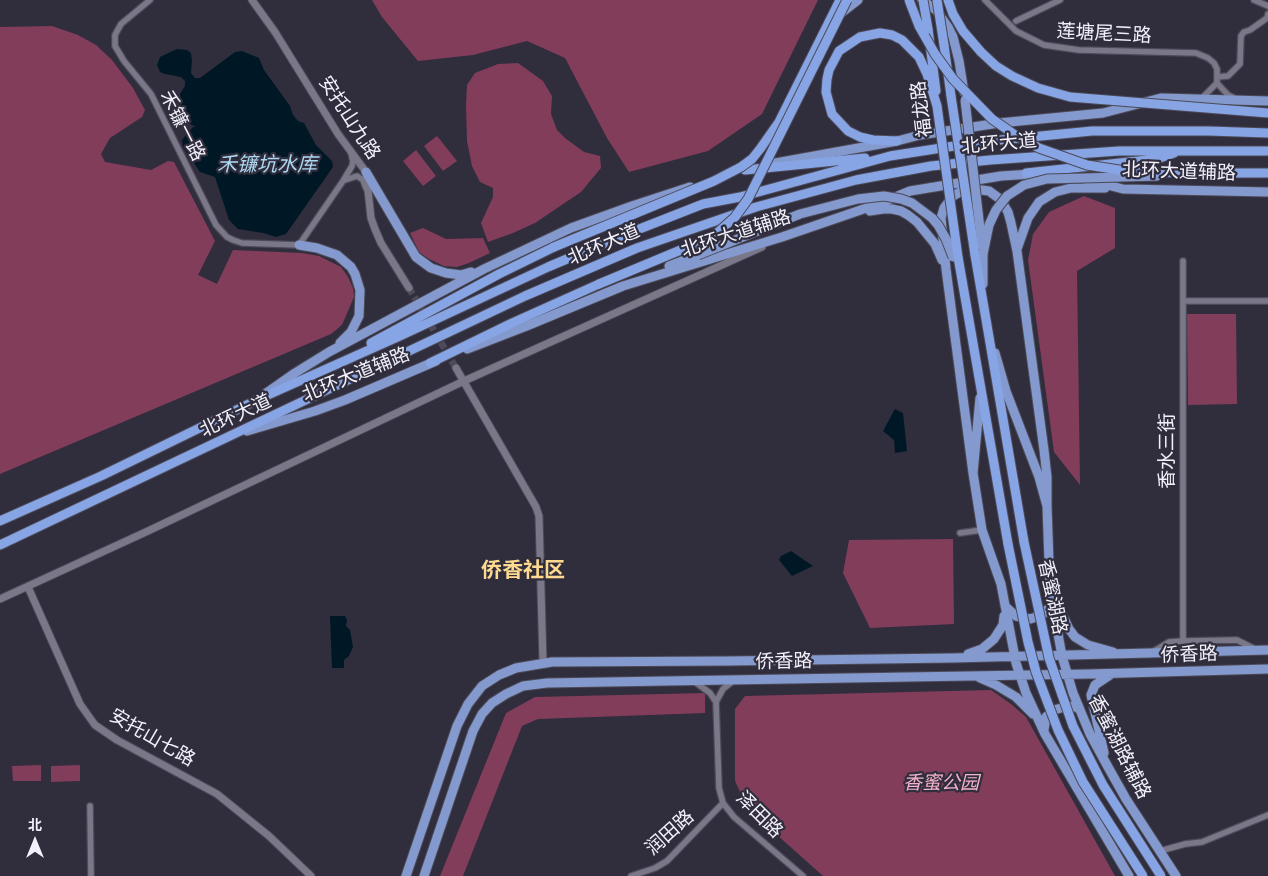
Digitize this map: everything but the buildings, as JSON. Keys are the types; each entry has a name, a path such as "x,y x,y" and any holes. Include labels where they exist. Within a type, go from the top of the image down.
{"highway":[{"path":"332,365 526,260 714,181 741,167 760,149 779,122 840,0"},
{"path":"430,363 512,323 717,233 735,217 748,199 847,0"},
{"path":"909,0 919,26 953,80 992,119 1015,135 1039,148 1087,165 1132,172 1268,173"},
{"name":"福龙路","path":"923,0 955,257 966,303"},
{"name":"福龙路","path":"937,0 951,96 979,254 983,299"},
{"path":"948,0 953,14 981,52 996,66 1038,88 1070,97 1268,113"},
{"path":"897,141 860,137 848,131 832,114 826,92 827,79 829,70 839,51 860,36 880,33 897,37 919,57 927,74 937,106"},
{"name":"北环大道","path":"0,521 101,476 332,365 400,336 548,267 662,219 703,204 740,197 890,156 980,142 1092,132 1210,131 1268,133"},
{"path":"1026,174 1157,159 1184,150"},
{"name":"北环大道","path":"0,545 525,296 646,245 756,207 856,180 932,166 1039,156 1119,152 1184,150 1268,151"},
{"path":"745,170 890,156"},
{"name":"香蜜湖路","path":"983,299 1024,542 1046,647 1070,718 1088,757 1103,785 1161,876"},
{"name":"香蜜湖路","path":"966,303 1008,544 1036,672 1056,724 1083,782 1143,876"}],"main road":[{"path":"825,30 846,8 858,0"},
{"path":"923,0 936,10 948,27 953,37 959,61 965,100 979,254"},
{"name":"北环大道辅路","path":"259,399 329,352 484,269 571,228 632,206 745,170 824,153 897,141 920,134 999,123 1103,113 1161,98 1268,101"},
{"path":"366,172 409,247 416,258 422,263 439,272 454,275 484,269"},
{"path":"979,254 996,210 1007,196 1016,189 1032,182 1047,179 1144,177 1191,173"},
{"name":"北环大道辅路","path":"235,435 345,400 430,363 623,286 782,237 910,191 1026,174 1070,175 1123,188 1268,192"},
{"path":"1017,251 1028,218 1039,202 1047,197 1071,188 1123,188"},
{"path":"1044,731 1020,676 1014,656 999,579 982,530 973,473 941,227 944,208 953,196 967,190 982,189 989,191 1000,199 1008,212 1017,251 1045,459 1047,506"},
{"path":"623,286 800,214 858,199 884,196 901,199 923,210 938,225 955,257"},
{"path":"837,217 884,209 901,211 917,222 935,244 946,269"},
{"path":"299,245 317,248 337,255 351,267 358,282 361,299 359,316 348,336 329,352"},
{"name":"香蜜湖路辅路","path":"989,333 1006,391 1039,477 1047,506 1049,585 1052,605 1062,656 1080,710 1108,767 1176,876"},
{"path":"973,473 980,414 980,385"},
{"path":"1049,585 1069,629 1075,637 1088,645 1121,654"},
{"path":"1005,606 1008,611 1016,616 1030,619 1043,614 1052,605"},
{"path":"952,658 974,653 994,639 1003,625 1005,606"},
{"name":"侨香路","path":"406,876 457,726 468,704 482,686 499,674 516,668 552,662 952,658 1268,650"},
{"path":"706,680 707,661"},
{"path":"729,661 733,679"},
{"name":"侨香路","path":"424,876 473,731 482,714 492,703 523,686 547,683 1020,676 1268,669"},
{"path":"1108,767 1092,706 1091,695 1092,688 1098,682 1118,673"},
{"path":"973,676 992,683 1016,697 1031,712 1129,876"},
{"path":"1044,731 1045,720 1051,711 1068,706 1076,707 1080,710"}],"street":[{"name":"禾镰一路","path":"150,0 121,24 115,35 115,46 124,61 150,94 216,225 227,237 233,240 299,245"},
{"name":"安托山九路","path":"252,0 275,32 351,153 366,172 374,229 409,288"},
{"name":"莲塘尾三路","path":"985,0 1016,31 1044,45 1073,50 1196,53 1214,63 1217,80 1228,95 1238,100"},
{"path":"1016,21 1060,0"},
{"path":"1254,0 1268,6"},
{"path":"1202,98 1217,80 1228,76 1240,64 1244,32 1260,24 1267,18 1268,14"},
{"path":"299,245 344,181 352,166 351,153"},
{"path":"344,181 352,176 360,178 368,192"},
{"path":"0,599 464,381 782,237"},
{"name":"香水三街","path":"1182,261 1183,641"},
{"path":"1182,301 1268,301"},
{"path":"456,368 536,507 539,516 543,663"},
{"path":"960,533 982,530"},
{"name":"安托山七路","path":"28,587 80,704 95,725 117,740 217,794 269,836 311,876"},
{"name":"侨香路","path":"1151,653 1169,642 1183,641 1237,640 1256,650"},
{"path":"686,680 696,682 704,687 716,702 723,689 733,679"},
{"name":"泽田路","path":"716,702 719,788 723,803 734,817 803,876"},
{"name":"润田路","path":"631,876 655,868 667,861 723,803"},
{"path":"90,806 91,876"},
{"path":"1160,851 1185,844 1202,842 1268,815"}],"green space":[{"path":"372,0 818,0 762,114 708,151 629,172 607,138 565,58 527,41 473,55 418,61 382,17"},
{"path":"52,26 78,35 96,45 112,60 133,88 145,110 142,117 110,138 101,154 105,162 151,170 168,161 174,162 215,241 198,275 217,284 233,250 302,253 319,256 341,267 353,288 354,297 342,325 331,334 0,474 0,27"},
{"path":"518,63 543,81 552,96 551,114 557,130 584,152 600,156 601,168 581,192 535,223 488,242 481,223 493,197 493,188 480,182 472,166 467,141 467,85 475,73 498,64"},
{"path":"437,136 457,161 443,171 424,146"},
{"path":"416,150 436,176 423,186 403,161"},
{"path":"1084,196 1115,208 1115,248 1077,271 1080,485 1054,452 1028,260 1033,234 1049,212"},
{"path":"423,228 446,239 483,238 490,253 457,267 444,266 419,252 410,233"},
{"path":"1187,314 1236,314 1237,404 1188,405"},
{"path":"953,539 954,624 870,628 843,573 849,540"},
{"name":"香蜜公园","path":"991,690 1026,717 1115,876 823,876 748,809 735,781 735,709 745,696"},
{"path":"705,693 705,713 538,719 522,726 463,876 440,876 506,713 535,697"},
{"path":"41,765 41,781 13,781 12,766"},
{"path":"80,765 80,781 51,782 51,766"}],"water":[{"name":"禾镰坑水库","path":"177,49 187,50 191,53 191,73 195,78 200,78 235,52 242,51 259,58 264,70 290,106 293,115 298,121 304,123 316,145 332,161 333,167 286,234 276,237 238,229 229,220 215,177 200,172 183,147 182,140 193,127 196,127 182,120 180,94 185,86 185,81 181,77 160,72 157,65 160,57"},
{"path":"895,409 903,413 907,451 895,453 894,440 883,431"},
{"path":"791,551 813,566 792,576 779,560 781,556"},
{"path":"330,616 345,616 347,620 346,626 350,630 353,647 349,656 344,660 344,668 332,668"}],"tunnel":[{"path":"409,288 456,368"}],"district":[{"name":"侨香社区","path":"523,571"}]}
